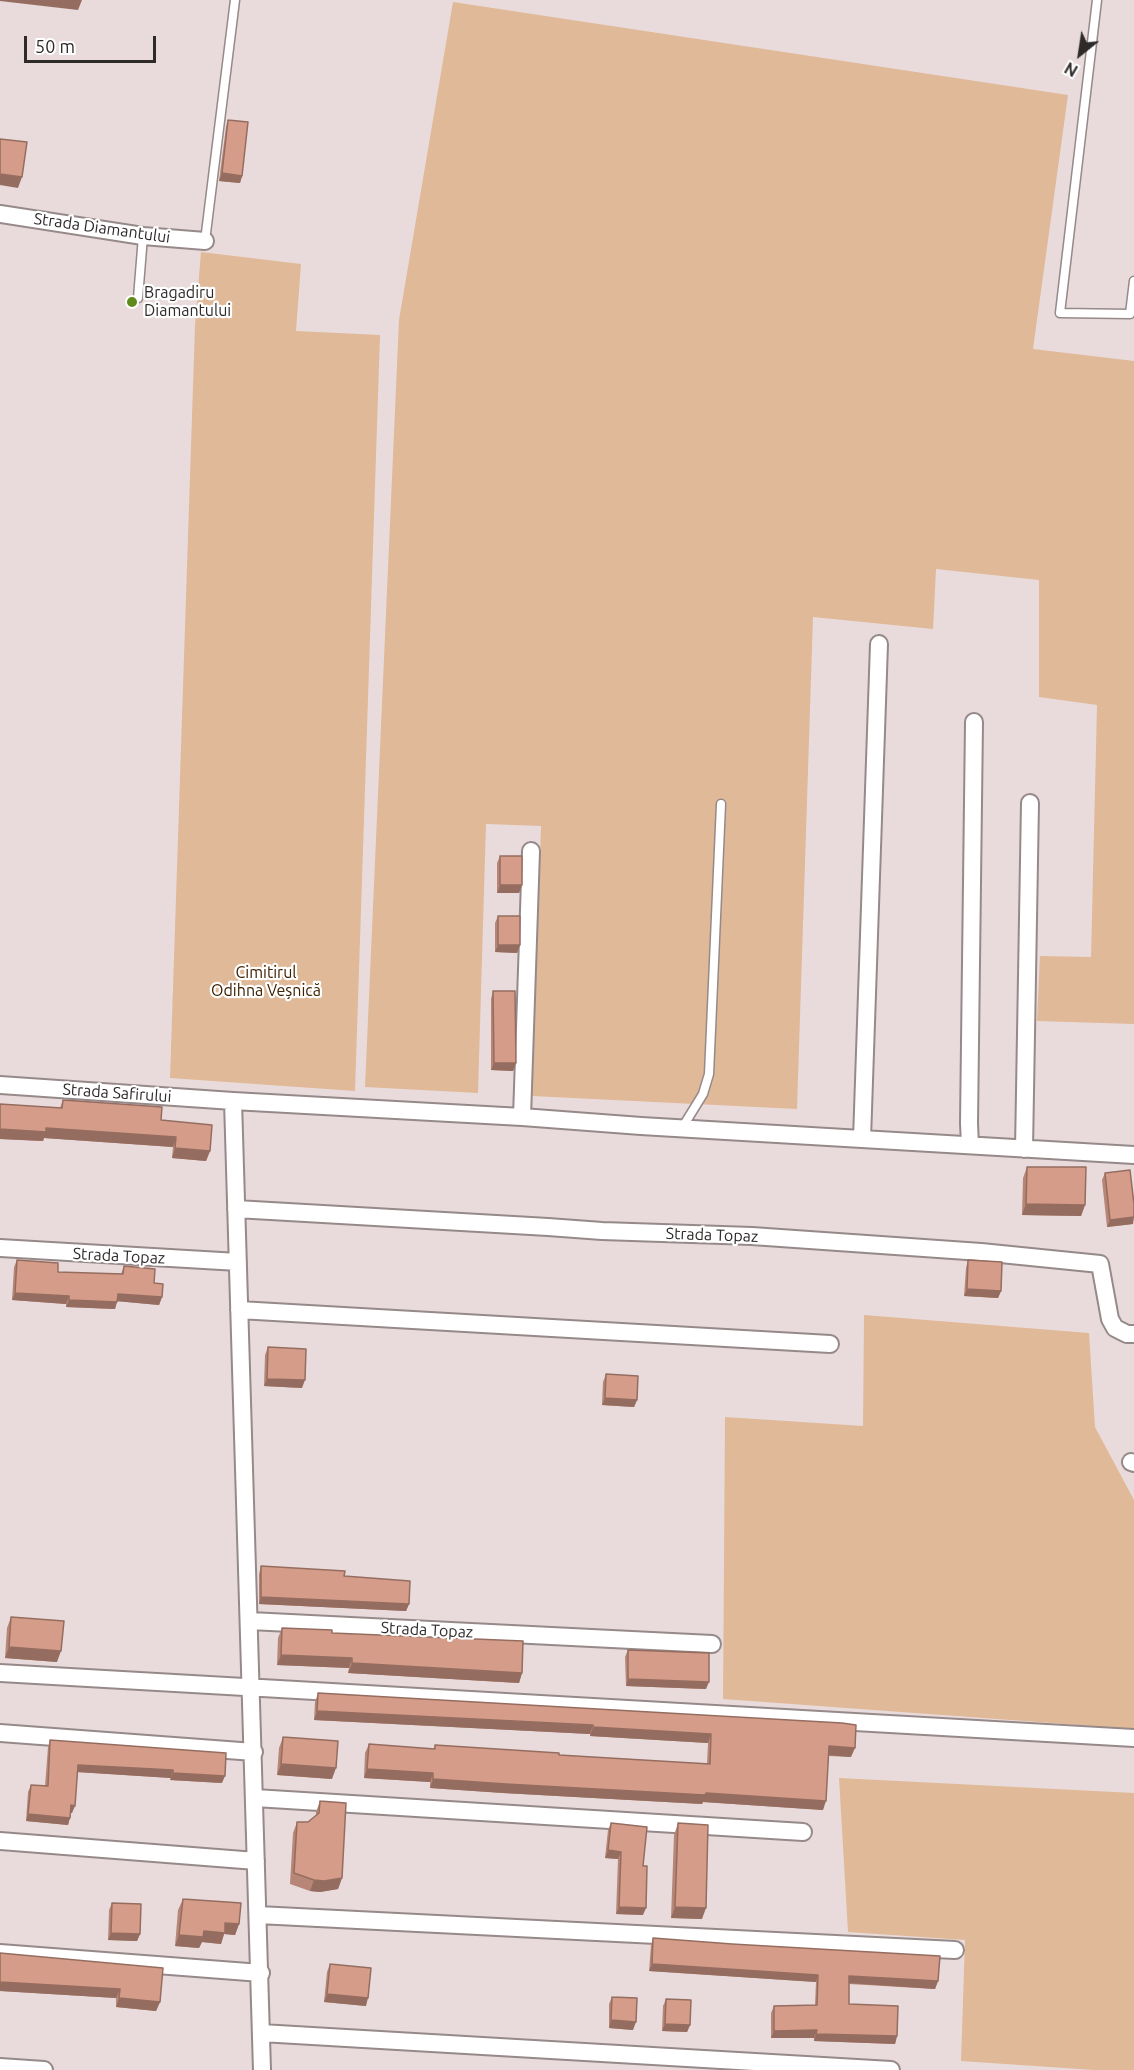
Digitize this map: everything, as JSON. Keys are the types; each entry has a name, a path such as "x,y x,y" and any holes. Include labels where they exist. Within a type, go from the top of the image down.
{"street":[{"name":"Strada Diamantului","path":"0,214 143,236 205,241"},
{"path":"862,1139 879,644"},
{"path":"970,1145 974,722"},
{"path":"1024,1149 1030,803"},
{"path":"522,1117 531,851"},
{"name":"Strada Safirului","path":"0,1085 1134,1155"},
{"path":"233,1101 261,1973 262,2070"},
{"name":"Strada Topaz","path":"236,1209 602,1231 752,1236 981,1252 1101,1264 1110,1319 1115,1328 1127,1334 1134,1334"},
{"name":"Strada Topaz","path":"0,1248 238,1262"},
{"path":"239,1310 830,1344"},
{"name":"Strada Topaz","path":"250,1621 712,1644"},
{"path":"0,1673 1134,1738"},
{"path":"0,1733 254,1752"},
{"path":"255,1798 803,1832"},
{"path":"0,1841 256,1860"},
{"path":"258,1915 955,1950"},
{"path":"0,1953 261,1973"},
{"path":"261,2033 891,2070"},
{"path":"0,2067 44,2070"}],"lane":[{"path":"205,241 235,0"},
{"path":"1096,0 1060,313 1130,314 1134,281"},
{"path":"138,298 143,236"},
{"path":"682,1128 703,1094 709,1074 721,804"}],"green space":[{"path":"453,2 1068,95 1033,349 1134,361 1134,1024 1037,1021 1040,956 1091,957 1097,705 1039,697 1039,580 936,569 933,629 813,617 797,1109 532,1096 541,826 486,824 478,1093 365,1087 399,320"},
{"name":"Cimitirul Odihna Veșnică","path":"201,252 301,264 296,331 380,335 355,1091 170,1078 195,326"},
{"path":"864,1315 1089,1333 1095,1427 1134,1500 1134,1729 723,1699 725,1417 863,1426"},
{"path":"839,1778 1134,1793 1134,2070 1094,2070 961,2061 965,1940 848,1932"}],"building":[{"path":"228,120 248,122 242,176 222,173"},
{"path":"0,139 27,142 22,177 0,174"},
{"path":"500,856 522,856 522,885 500,885"},
{"path":"498,916 520,916 520,945 498,945"},
{"path":"493,991 515,991 516,1063 494,1063"},
{"path":"63,1100 162,1107 161,1120 212,1125 210,1151 175,1148 176,1137 46,1128 46,1132 0,1129 0,1104 62,1108"},
{"path":"1027,1167 1086,1167 1085,1205 1026,1204"},
{"path":"1130,1170 1134,1217 1110,1220 1105,1173"},
{"path":"17,1260 58,1263 58,1272 123,1274 124,1266 155,1269 154,1283 163,1284 162,1297 118,1294 117,1302 69,1300 69,1296 15,1293"},
{"path":"968,1260 1002,1262 1001,1291 967,1289"},
{"path":"268,1347 306,1349 305,1380 267,1379"},
{"path":"606,1374 638,1376 637,1400 605,1398"},
{"path":"261,1566 345,1571 344,1576 410,1581 409,1604 261,1597"},
{"path":"11,1617 64,1621 61,1651 9,1647"},
{"path":"282,1628 332,1630 332,1633 523,1641 522,1673 352,1663 352,1658 281,1655"},
{"path":"628,1650 709,1653 709,1682 628,1679"},
{"path":"318,1693 842,1723 856,1725 855,1748 829,1746 826,1801 433,1779 433,1773 367,1769 369,1744 435,1749 435,1745 710,1764 711,1734 593,1727 593,1725 317,1711"},
{"path":"283,1737 338,1741 336,1768 281,1764"},
{"path":"50,1740 226,1753 225,1776 173,1773 173,1770 78,1765 75,1806 71,1805 70,1818 28,1814 31,1785 48,1786"},
{"path":"320,1801 346,1803 342,1878 324,1881 294,1873 297,1822 308,1822 319,1813"},
{"path":"611,1823 647,1827 643,1866 647,1866 646,1908 619,1907 621,1852 608,1850"},
{"path":"678,1823 708,1825 706,1908 675,1907"},
{"path":"183,1899 241,1903 239,1924 225,1923 225,1933 204,1931 203,1937 179,1935"},
{"path":"112,1903 141,1904 140,1934 111,1933"},
{"path":"653,1938 940,1956 938,1981 849,1976 849,2004 898,2006 897,2036 816,2034 817,2030 774,2031 774,2006 817,2005 818,1975 652,1964"},
{"path":"0,1953 163,1968 160,2002 119,1998 120,1989 0,1982"},
{"path":"330,1964 371,1968 368,1998 327,1994"},
{"path":"612,1997 637,1998 636,2022 611,2020"},
{"path":"666,1999 691,2000 690,2025 665,2024"}],"place":[{"name":"Bragadiru Diamantului","path":"132,302"}]}
